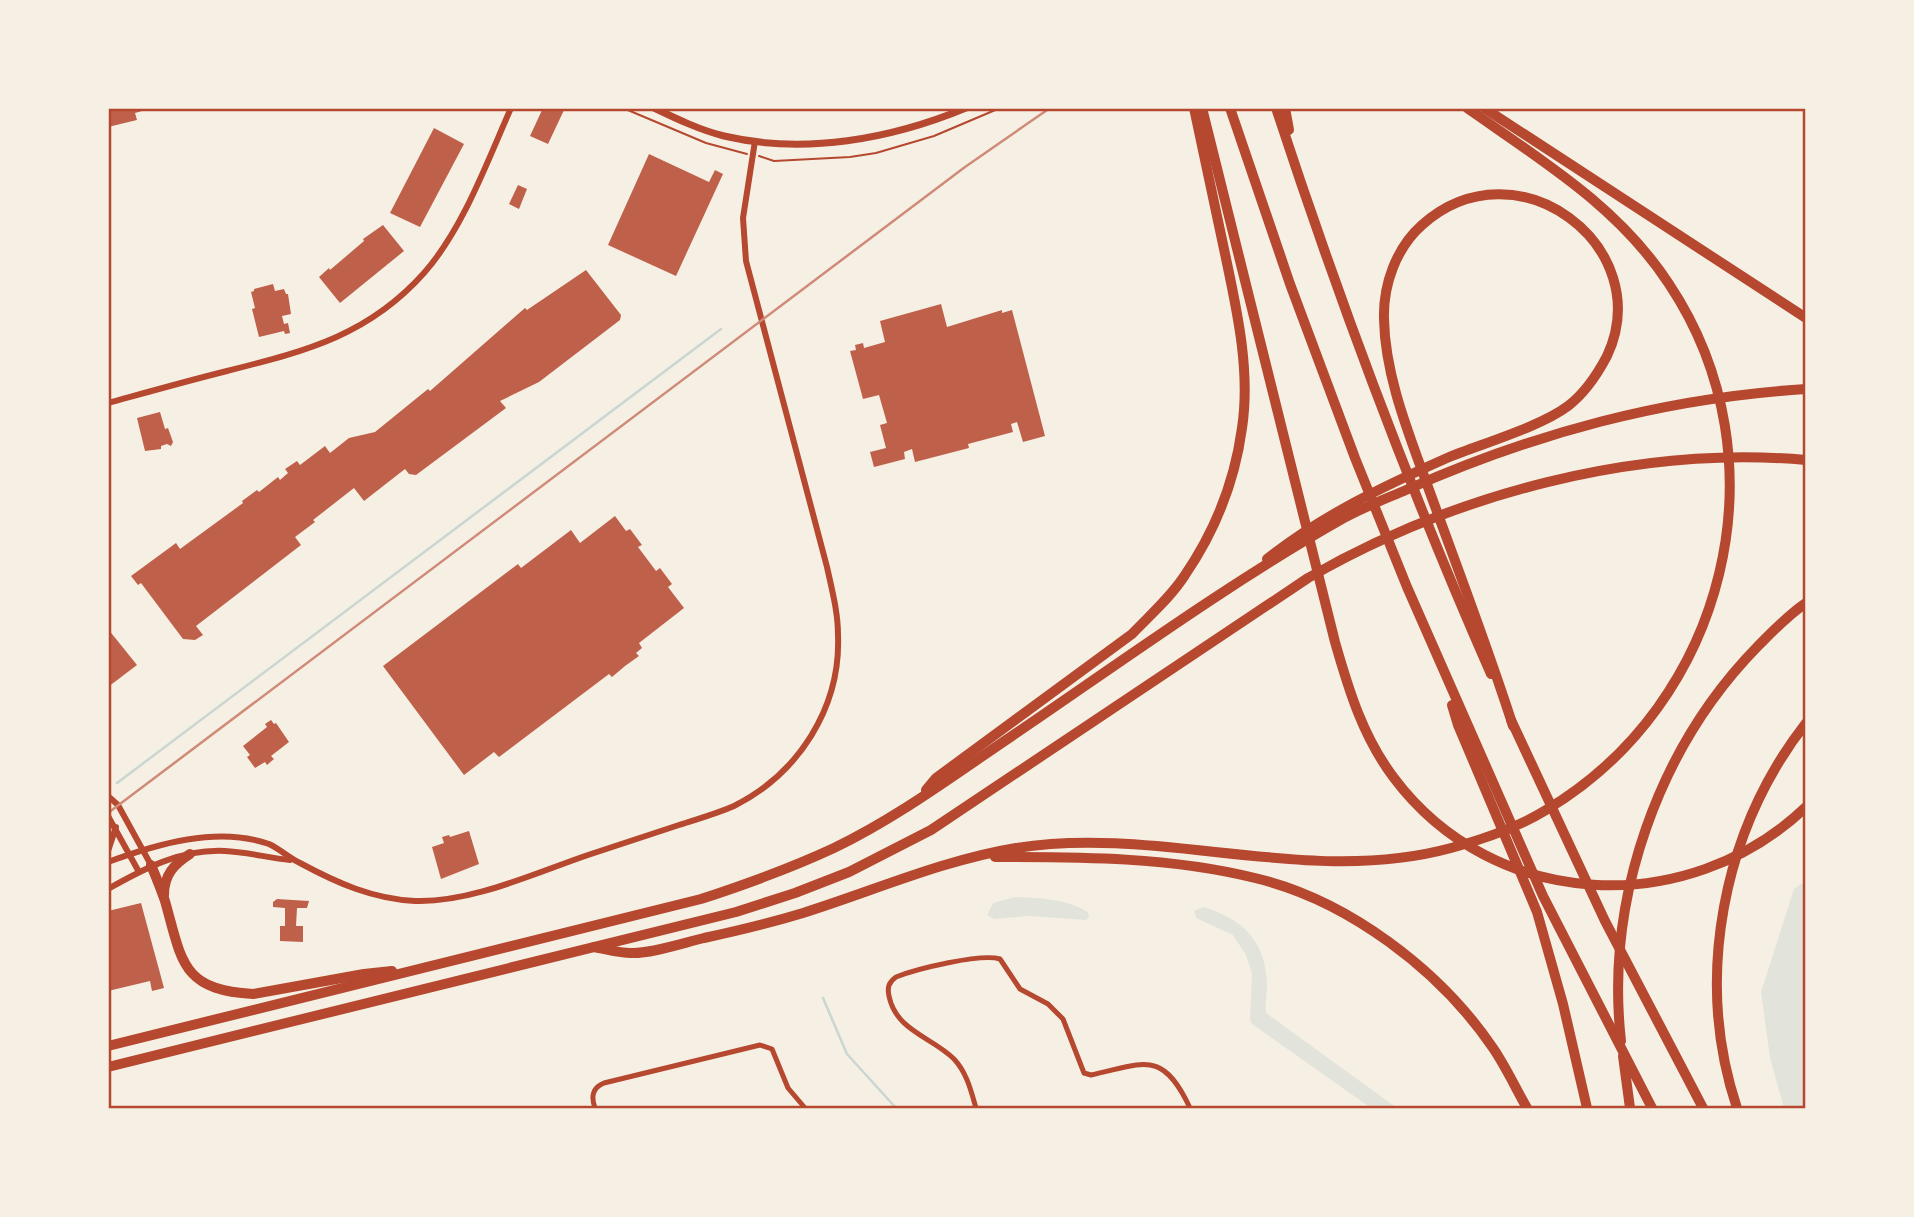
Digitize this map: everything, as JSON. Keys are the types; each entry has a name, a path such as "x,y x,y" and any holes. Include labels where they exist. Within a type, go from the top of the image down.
{"highway":[{"path":"915,802 936,778 1132,634 1185,576 1219,515 1229,488 1242,428 1242,352 1234,299 1194,108"},
{"path":"1202,108 1351,699 1365,731 1394,779 1417,805 1437,822 1479,851 1524,871 1578,884 1620,887 1673,880 1716,866 1761,843 1803,809"},
{"path":"1230,108 1290,284 1354,458 1441,667 1458,725 1652,1108"},
{"path":"1276,108 1396,442 1490,655 1513,726 1605,920 1703,1108"},
{"path":"1285,108 1298,172"},
{"path":"594,947 632,954 731,932 802,913 978,857 1050,845 1120,844 1317,861 1358,862 1418,855 1495,834 1543,813 1588,782 1616,757 1635,738 1671,691 1698,640 1717,588 1725,545 1730,490 1726,436 1712,376 1693,326 1674,292 1642,247 1621,224 1577,187 1467,108"},
{"path":"1484,108 1805,318"},
{"path":"1224,592 1287,543 1329,516 1420,470 1560,411 1586,389 1600,369 1612,345 1617,327 1616,297 1611,275 1591,238 1564,213 1546,203 1507,193 1481,195 1458,201 1436,212 1403,245 1386,290 1383,317 1386,352 1410,436 1448,558"},
{"path":"108,1046 701,899 751,883 835,847 915,802 1224,592 1363,508 1433,477 1546,436 1664,405 1805,389"},
{"path":"108,1067 736,912 795,893 892,851 931,830 1308,578 1353,553 1419,524 1488,499 1555,480 1622,468 1714,458 1805,460"},
{"path":"1630,1108 1618,1010 1619,968 1624,915 1644,830 1696,722 1742,663 1793,611 1805,603"},
{"path":"1737,1108 1724,1063 1719,1027 1719,943 1727,891 1733,861 1753,810 1785,752 1805,723"},
{"path":"1492,795 1537,912 1563,1004 1587,1108"},
{"path":"164,899 166,880 172,867 190,854"},
{"path":"978,857 1105,858 1167,863 1258,878 1349,916 1438,982 1494,1049 1527,1108"},
{"path":"151,865 186,968 197,978 221,990 253,994 364,974 420,969"}],"main road":[{"path":"654,108 712,132 755,141 812,143 882,136 932,123 966,108"}],"street":[{"path":"108,403 316,347 381,312 425,272 444,244 462,215 511,108"},
{"path":"108,862 197,839 229,837 272,846 337,882 375,896 418,901 462,896 732,807 771,782 787,768 809,740 823,715 835,676 837,615 813,513 746,261 743,218 755,141"},
{"path":"108,796 118,805 151,865"},
{"path":"108,816 139,872"},
{"path":"108,851 116,827"},
{"path":"108,890 151,865 190,854 224,851 294,860"},
{"path":"976,1108 970,1086 959,1065 942,1050 912,1031 898,1017 889,995 890,982 901,975 967,960 988,957 1000,959 1020,989 1048,1004 1063,1019 1084,1073 1091,1075 1137,1063 1153,1065 1174,1082 1190,1108"},
{"path":"595,1108 595,1089 610,1082 755,1046 768,1046 774,1053 788,1088 805,1108"}],"path":[{"path":"623,108 667,128 739,153"},
{"path":"767,157 771,161 783,161 876,153 934,136 1000,108"}],"shaded area":[{"path":"1805,881 1805,1108 1784,1108 1770,1058 1761,992 1794,889"},
{"path":"1015,897 1062,902 1088,912 1089,917 1086,920 1029,916 994,919 987,915 993,903"},
{"path":"1203,907 1241,925 1257,944 1266,970 1266,1013 1397,1108 1371,1108 1252,1024 1252,974 1246,955 1233,935 1196,918 1194,911"}],"building":[{"path":"108,108 149,109 135,113 137,120 108,127"},
{"path":"543,108 565,108 548,144 530,136"},
{"path":"434,128 464,144 420,227 390,213"},
{"path":"649,154 709,182 715,170 723,174 676,276 608,245"},
{"path":"518,185 527,189 519,209 509,204"},
{"path":"383,225 404,251 340,303 319,277"},
{"path":"586,270 621,315 620,320 539,382 500,401 506,408 416,475 409,474 405,469 364,501 354,488 295,537 301,545 196,626 203,635 195,640 183,639 141,583 138,585 131,576 176,543 180,549 257,490 259,492 278,477 280,480 288,473 285,469 297,461 300,465 325,446 330,453 349,438 375,432 428,389 430,391 525,308 527,310"},
{"path":"273,284 275,291 284,289 288,294 291,314 282,316 284,324 288,323 290,333 285,334 284,331 259,337 251,292"},
{"path":"941,304 947,327 1002,310 1002,313 1012,310 1045,436 1023,442 1017,422 1011,424 1013,432 968,444 969,448 915,462 912,449 904,452 905,459 874,467 870,452 886,448 880,425 887,423 879,395 863,399 850,351 856,350 855,345 863,343 864,348 885,342 880,321"},
{"path":"160,412 165,429 168,428 173,442 171,446 167,444 161,446 161,449 145,451 137,418"},
{"path":"615,516 626,531 630,529 642,545 638,547 656,571 660,568 672,584 668,587 684,608 639,643 642,648 636,653 639,656 612,677 609,674 499,757 494,752 464,775 383,666 518,564 521,568 571,530 580,543"},
{"path":"108,629 137,665 108,687"},
{"path":"271,720 289,742 271,756 274,759 267,765 265,762 255,768 243,746 267,727 265,724"},
{"path":"469,831 479,864 441,879 432,847 444,843 442,837"},
{"path":"277,899 309,901 307,908 297,908 296,926 303,926 303,942 280,941 280,926 285,926 285,908 273,907 273,902"},
{"path":"141,903 164,988 152,991 150,981 108,991 108,911"}],"waterway":[{"path":"117,783 721,329"},
{"path":"823,998 847,1054 896,1108"}],"railway":[{"path":"108,813 965,167 1050,108"}]}
